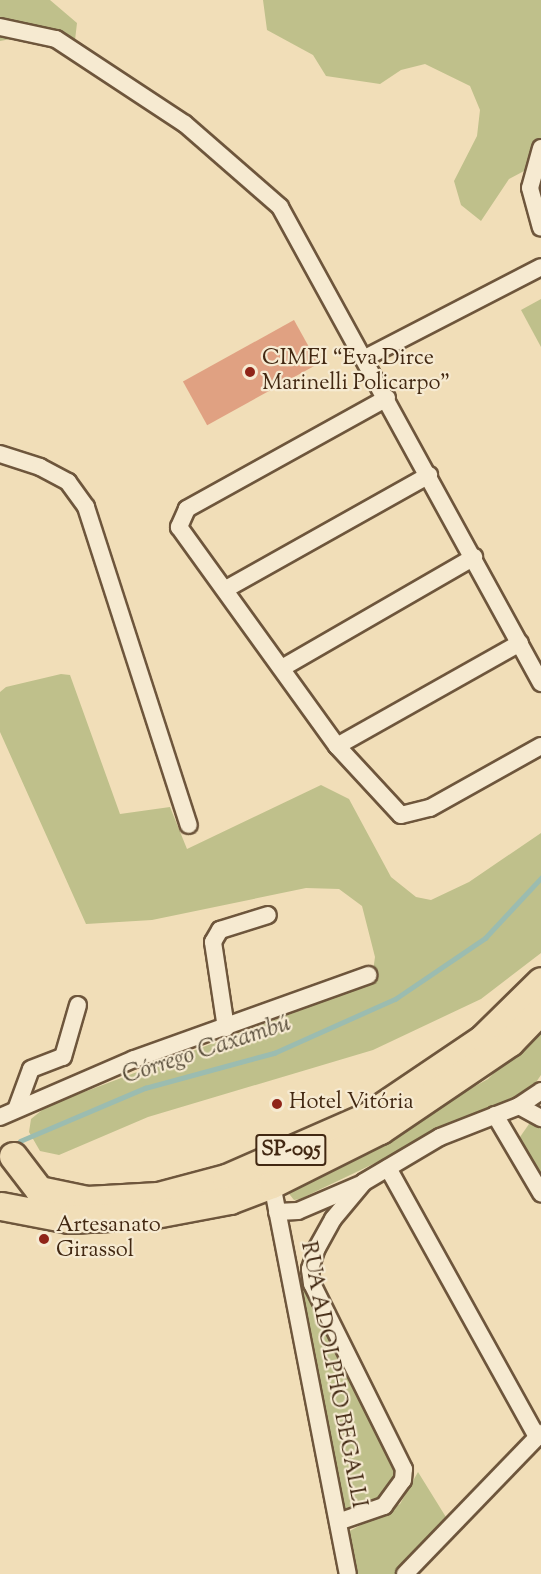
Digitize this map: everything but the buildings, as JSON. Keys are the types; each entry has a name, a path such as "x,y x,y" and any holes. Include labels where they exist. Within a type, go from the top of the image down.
{"main road":[{"name":"SP-095","path":"7,1149 39,1190 87,1200 158,1196 226,1178 368,1116 483,1038 541,981"},
{"name":"SP-095","path":"7,1149 17,1178 0,1206 69,1219 150,1215 230,1200 272,1184 380,1130 510,1042 541,1010"}],"street":[{"path":"0,27 56,39 185,124 280,207 387,398 541,683"},
{"path":"541,148 530,188 541,228"},
{"path":"365,358 541,267"},
{"path":"387,398 187,509 179,527 226,589 337,746 401,814 430,808 541,746"},
{"path":"0,454 68,482 86,507 189,825"},
{"path":"226,589 429,475"},
{"path":"282,668 474,557"},
{"path":"337,746 520,644"},
{"path":"226,1028 213,942 220,930 268,915"},
{"path":"0,1117 17,1107 368,975"},
{"path":"17,1107 31,1069 63,1057 78,1005"},
{"path":"277,1212 298,1211 364,1182 440,1137 519,1106 541,1091"},
{"path":"519,1106 541,1118"},
{"path":"495,1115 541,1193"},
{"path":"388,1168 539,1435 405,1574"},
{"path":"338,1522 384,1506 396,1492 404,1469 312,1284 310,1269 333,1219 364,1182"},
{"name":"RUA ADOLPHO BEGALLI","path":"272,1184 348,1574"},
{"path":"289,1276 310,1269"}],"green space":[{"path":"0,0 50,0 77,23 74,49 27,36 0,41"},
{"path":"263,0 541,0 541,162 509,179 481,221 461,205 454,181 477,136 480,110 470,86 425,64 401,70 380,84 326,76 313,55 267,30"},
{"path":"541,299 541,347 521,310"},
{"path":"61,674 70,675 120,814 170,807 187,849 321,785 349,799 391,877 416,897 431,900 469,882 541,833 541,953 481,999 373,1050 148,1117 59,1155 40,1151 29,1132 31,1119 47,1106 359,988 373,971 375,957 362,906 339,889 306,888 152,920 86,924 0,732 0,692 6,687"},
{"path":"541,1025 541,1075 532,1088 300,1199 294,1200 286,1190 488,1079"},
{"path":"529,1124 541,1125 541,1183 520,1137"},
{"path":"307,1286 397,1466 394,1485 382,1500 343,1511 298,1293"},
{"path":"418,1472 449,1522 400,1574 357,1574 344,1534 400,1504"}],"waterway":[{"name":"Córrego Caxambú","path":"20,1141 145,1088 274,1053 395,999 485,938 541,878"}],"place":[{"name":"CIMEI “Eva Dirce Marinelli Policarpo”","path":"250,372"},
{"name":"Hotel Vitória","path":"277,1104"},
{"name":"Artesanato Girassol","path":"44,1239"}]}
